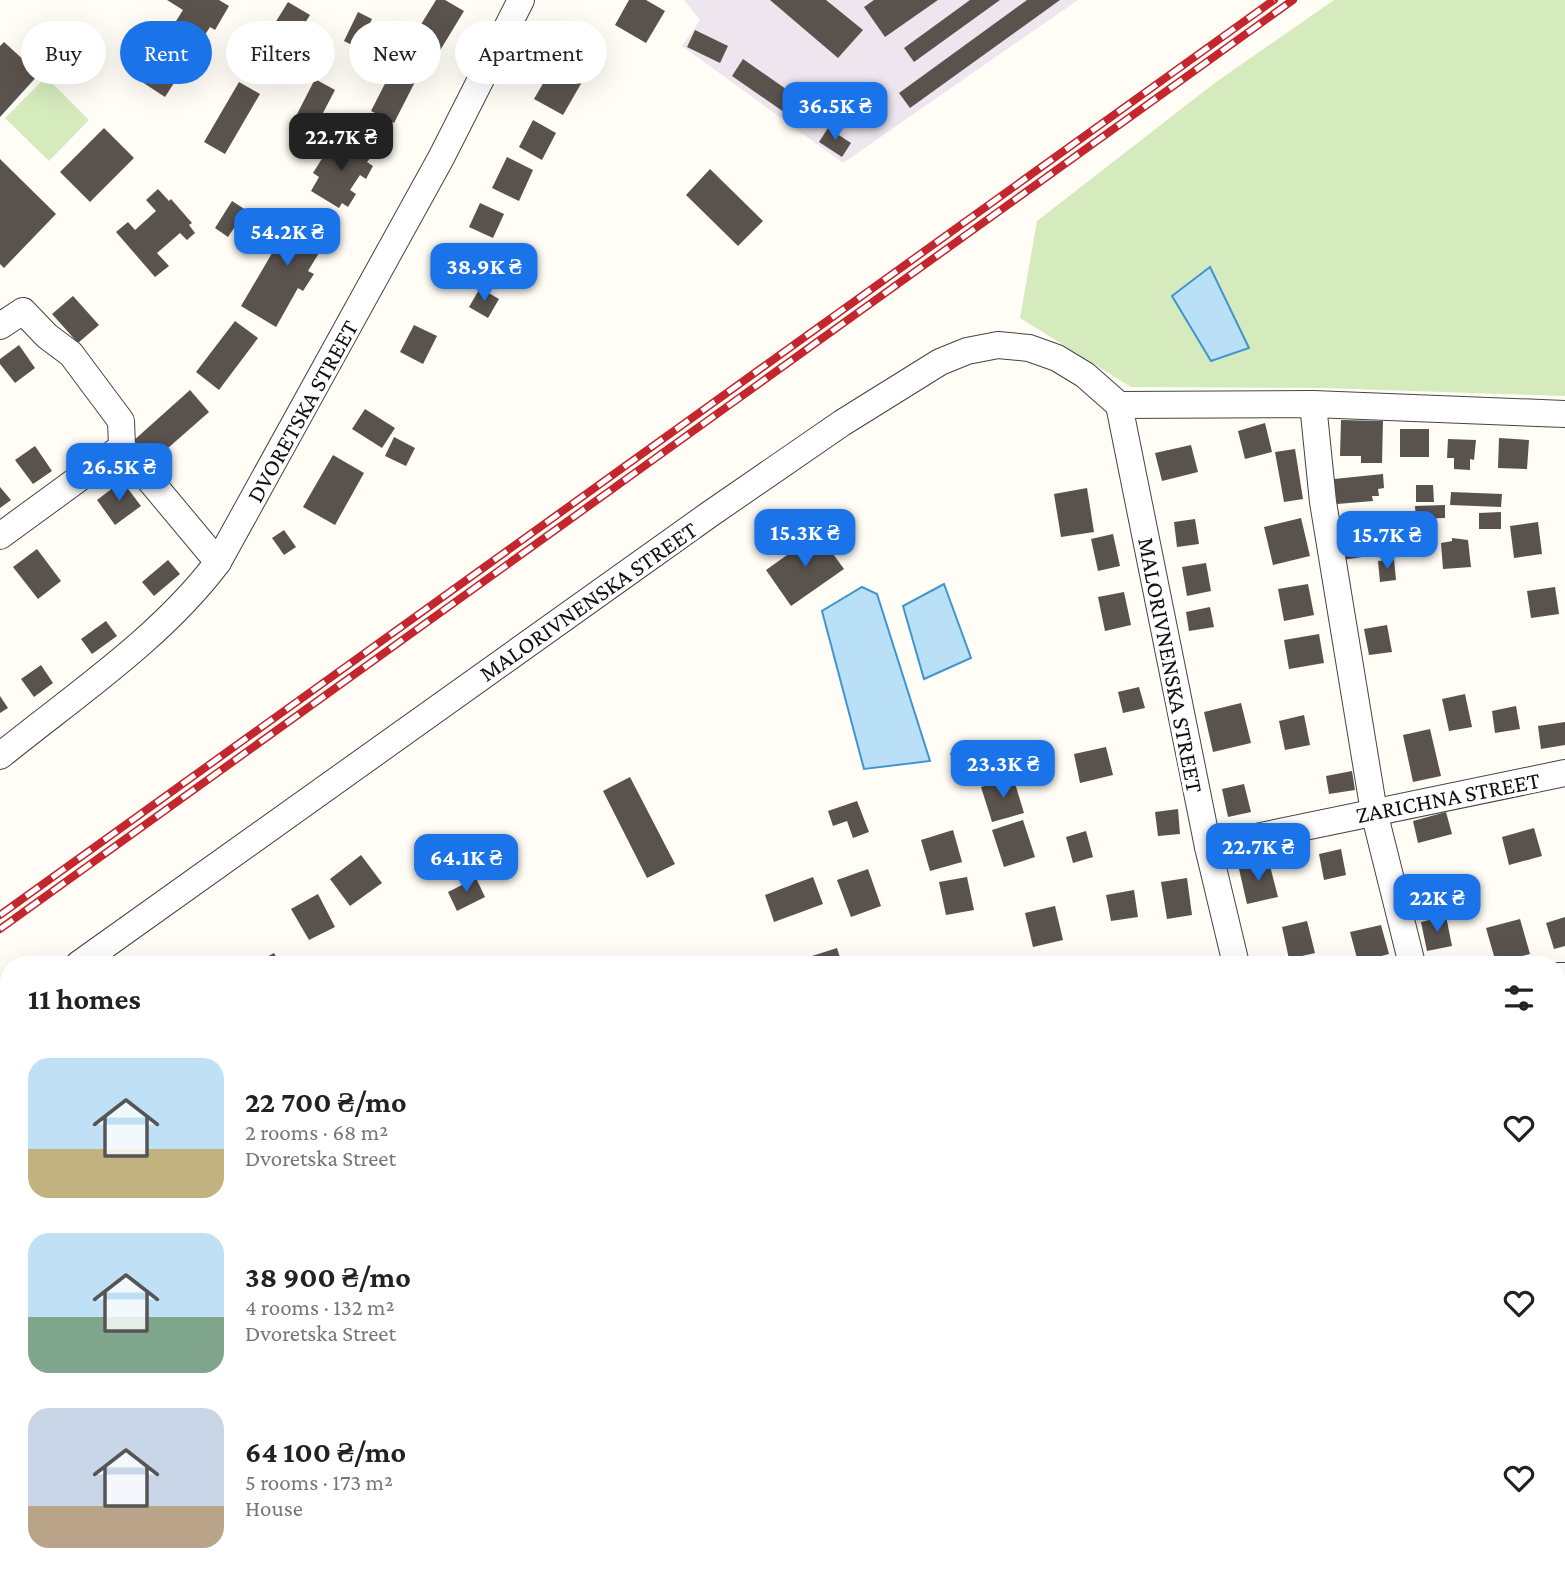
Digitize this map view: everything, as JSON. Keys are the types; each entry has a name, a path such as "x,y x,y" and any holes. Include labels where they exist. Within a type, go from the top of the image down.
{"street":[{"name":"DVORETSKA STREET","path":"0,756 138,645 194,594 218,562 441,158 521,0"},
{"path":"0,326 23,311 47,336 71,354 121,421 122,447 218,562"},
{"name":"MALORIVNENSKA STREET","path":"90,956 709,514 842,423 940,362 967,351 998,345 1029,348 1057,358 1085,374 1119,405 1208,847 1234,956"},
{"path":"1119,405 1313,404 1565,414"},
{"path":"1313,404 1323,502 1374,811 1410,956"},
{"path":"0,536 122,447"},
{"name":"ZARICHNA STREET","path":"1208,847 1565,773"}],"shaded area":[{"path":"684,0 1078,0 843,163 682,46 700,20"}],"green space":[{"path":"1334,0 1565,0 1565,396 1323,388 1131,387 1020,318 1037,221 1216,82"},
{"path":"39,84 53,84 89,120 49,161 5,118"}],"water":[{"path":"1210,267 1249,348 1211,361 1172,296"},
{"path":"944,584 971,658 924,679 903,606"},
{"path":"862,587 877,594 930,761 864,769 822,611"}],"building":[{"path":"167,0 219,0 229,6 215,30 212,28 212,21 176,21 183,10"},
{"path":"436,0 445,0 464,11 458,21 455,21 455,26 441,49 441,21 423,21"},
{"path":"629,0 646,0 665,11 646,43 615,25"},
{"path":"770,0 826,0 863,30 838,58"},
{"path":"874,0 938,0 885,37 864,7"},
{"path":"970,0 1000,0 914,62 904,48"},
{"path":"1027,0 1060,0 910,108 899,93"},
{"path":"288,2 310,15 306,21 276,21"},
{"path":"358,12 372,19 371,21 354,21"},
{"path":"695,30 728,46 720,63 687,47"},
{"path":"349,31 349,44 344,41"},
{"path":"4,42 21,58 21,84 30,84 0,117 0,46"},
{"path":"743,59 806,103 794,119 732,76"},
{"path":"145,84 173,84 165,97"},
{"path":"238,84 260,94 225,154 204,142"},
{"path":"312,84 324,84 335,90 313,132 293,122"},
{"path":"385,84 414,84 394,123 371,111"},
{"path":"543,84 581,84 563,115 534,99"},
{"path":"533,120 556,133 542,160 519,147"},
{"path":"104,128 134,158 90,202 60,172"},
{"path":"828,128 851,143 842,157 819,142"},
{"path":"343,138 372,156 367,162 373,166 366,179 360,175 350,190 356,194 348,207 342,203 339,208 311,191 319,177 313,173 328,149 334,153"},
{"path":"507,157 533,170 519,201 492,188"},
{"path":"0,159 56,214 4,268 0,264"},
{"path":"710,169 763,221 738,246 686,195"},
{"path":"158,189 169,201 171,199 192,223 189,225 195,233 187,240 180,233 157,253 169,266 155,277 116,232 128,222 135,230 156,211 146,200"},
{"path":"232,201 246,210 228,237 215,228"},
{"path":"480,203 504,214 493,238 469,227"},
{"path":"298,209 333,230 308,271 314,274 303,291 298,288 276,327 241,306"},
{"path":"452,253 475,264 466,282 444,270"},
{"path":"480,288 499,299 488,318 469,307"},
{"path":"73,296 99,325 78,343 52,314"},
{"path":"235,321 258,338 219,390 196,372"},
{"path":"414,325 437,336 423,364 400,352"},
{"path":"19,345 35,368 15,383 0,364 0,359"},
{"path":"190,390 209,412 151,463 132,442"},
{"path":"365,409 395,428 382,448 352,429"},
{"path":"1341,420 1383,421 1382,463 1361,463 1361,456 1340,456"},
{"path":"1265,423 1272,452 1245,459 1238,431"},
{"path":"1400,429 1429,429 1429,457 1400,457"},
{"path":"394,437 415,448 406,466 385,456"},
{"path":"1499,438 1529,440 1527,469 1498,468"},
{"path":"1448,439 1476,440 1474,460 1470,459 1470,470 1454,469 1454,458 1447,458"},
{"path":"1191,445 1198,472 1162,481 1155,453"},
{"path":"35,446 52,471 33,484 15,460"},
{"path":"1295,449 1303,499 1284,502 1275,452"},
{"path":"333,455 364,473 335,525 303,507"},
{"path":"1383,474 1384,488 1378,489 1379,496 1372,496 1373,501 1337,504 1334,479"},
{"path":"122,481 141,506 115,525 97,500"},
{"path":"1416,485 1433,485 1434,502 1416,502"},
{"path":"0,487 11,500 0,508"},
{"path":"1087,488 1094,532 1061,537 1054,494"},
{"path":"1451,492 1502,494 1501,507 1450,505"},
{"path":"1445,505 1445,518 1416,519 1415,506"},
{"path":"1501,512 1501,529 1479,529 1479,513"},
{"path":"1359,514 1360,518 1366,518 1370,549 1361,550 1362,557 1342,560 1335,521 1344,520 1343,516"},
{"path":"1301,518 1310,556 1273,565 1264,527"},
{"path":"1409,518 1410,532 1396,533 1397,543 1391,544 1391,548 1377,550 1376,545 1371,545 1369,521"},
{"path":"1195,519 1199,544 1177,547 1174,522"},
{"path":"1538,522 1542,554 1514,558 1510,526"},
{"path":"284,530 296,547 284,555 272,538"},
{"path":"818,533 844,569 791,606 766,570"},
{"path":"1113,534 1120,566 1098,571 1091,539"},
{"path":"1452,538 1468,540 1471,567 1443,569 1441,543 1452,541"},
{"path":"37,549 61,581 38,599 13,567"},
{"path":"1394,559 1396,580 1380,582 1378,561"},
{"path":"168,560 180,574 154,596 142,582"},
{"path":"1206,563 1211,591 1187,596 1182,567"},
{"path":"1308,584 1314,615 1284,621 1278,589"},
{"path":"1555,587 1559,614 1531,618 1527,591"},
{"path":"1124,592 1131,625 1105,631 1098,597"},
{"path":"1210,607 1214,627 1189,631 1186,612"},
{"path":"106,621 117,636 92,654 81,639"},
{"path":"1387,625 1392,652 1369,655 1364,629"},
{"path":"1319,634 1324,663 1289,669 1284,640"},
{"path":"41,665 53,683 34,697 21,679"},
{"path":"1139,687 1145,708 1123,713 1118,692"},
{"path":"1465,694 1472,727 1449,731 1442,699"},
{"path":"0,696 8,708 0,713"},
{"path":"1241,703 1251,743 1213,752 1204,712"},
{"path":"1516,706 1520,729 1495,733 1492,711"},
{"path":"1304,715 1310,745 1285,750 1279,721"},
{"path":"1565,722 1565,745 1541,749 1538,726"},
{"path":"1430,729 1441,776 1413,782 1403,735"},
{"path":"984,741 993,765 959,777 950,753"},
{"path":"1106,747 1113,775 1080,783 1074,754"},
{"path":"1352,771 1355,790 1329,794 1326,776"},
{"path":"630,777 675,864 647,878 603,791"},
{"path":"1013,777 1024,813 992,822 981,787"},
{"path":"1244,784 1251,812 1228,817 1222,789"},
{"path":"857,801 869,832 853,838 847,821 833,826 828,811"},
{"path":"1178,809 1180,834 1158,836 1155,812"},
{"path":"1446,812 1452,834 1418,843 1413,821"},
{"path":"1023,820 1035,857 1004,867 992,830"},
{"path":"1534,828 1542,856 1509,865 1502,837"},
{"path":"953,830 962,862 930,871 921,840"},
{"path":"1086,831 1093,857 1073,863 1066,837"},
{"path":"1341,849 1346,875 1324,880 1319,854"},
{"path":"361,855 382,883 350,906 330,879"},
{"path":"1269,862 1278,897 1247,904 1239,869"},
{"path":"868,869 881,906 851,917 837,880"},
{"path":"813,877 823,904 774,922 765,895"},
{"path":"967,877 974,910 946,915 939,882"},
{"path":"476,878 485,897 457,911 448,892"},
{"path":"1187,878 1192,915 1167,919 1161,882"},
{"path":"1134,890 1138,917 1111,921 1106,895"},
{"path":"318,894 335,927 309,940 291,909"},
{"path":"1055,906 1063,940 1033,947 1025,913"},
{"path":"1446,916 1452,946 1427,951 1421,922"},
{"path":"1565,917 1565,946 1554,949 1546,923"},
{"path":"1520,919 1530,954 1494,956 1486,928"},
{"path":"1307,921 1315,953 1288,956 1282,927"},
{"path":"1381,925 1389,954 1356,956 1350,932"},
{"path":"837,948 840,956 812,956"}],"railway":[{"path":"0,915 1274,0"},
{"path":"0,929 1293,0"}]}
